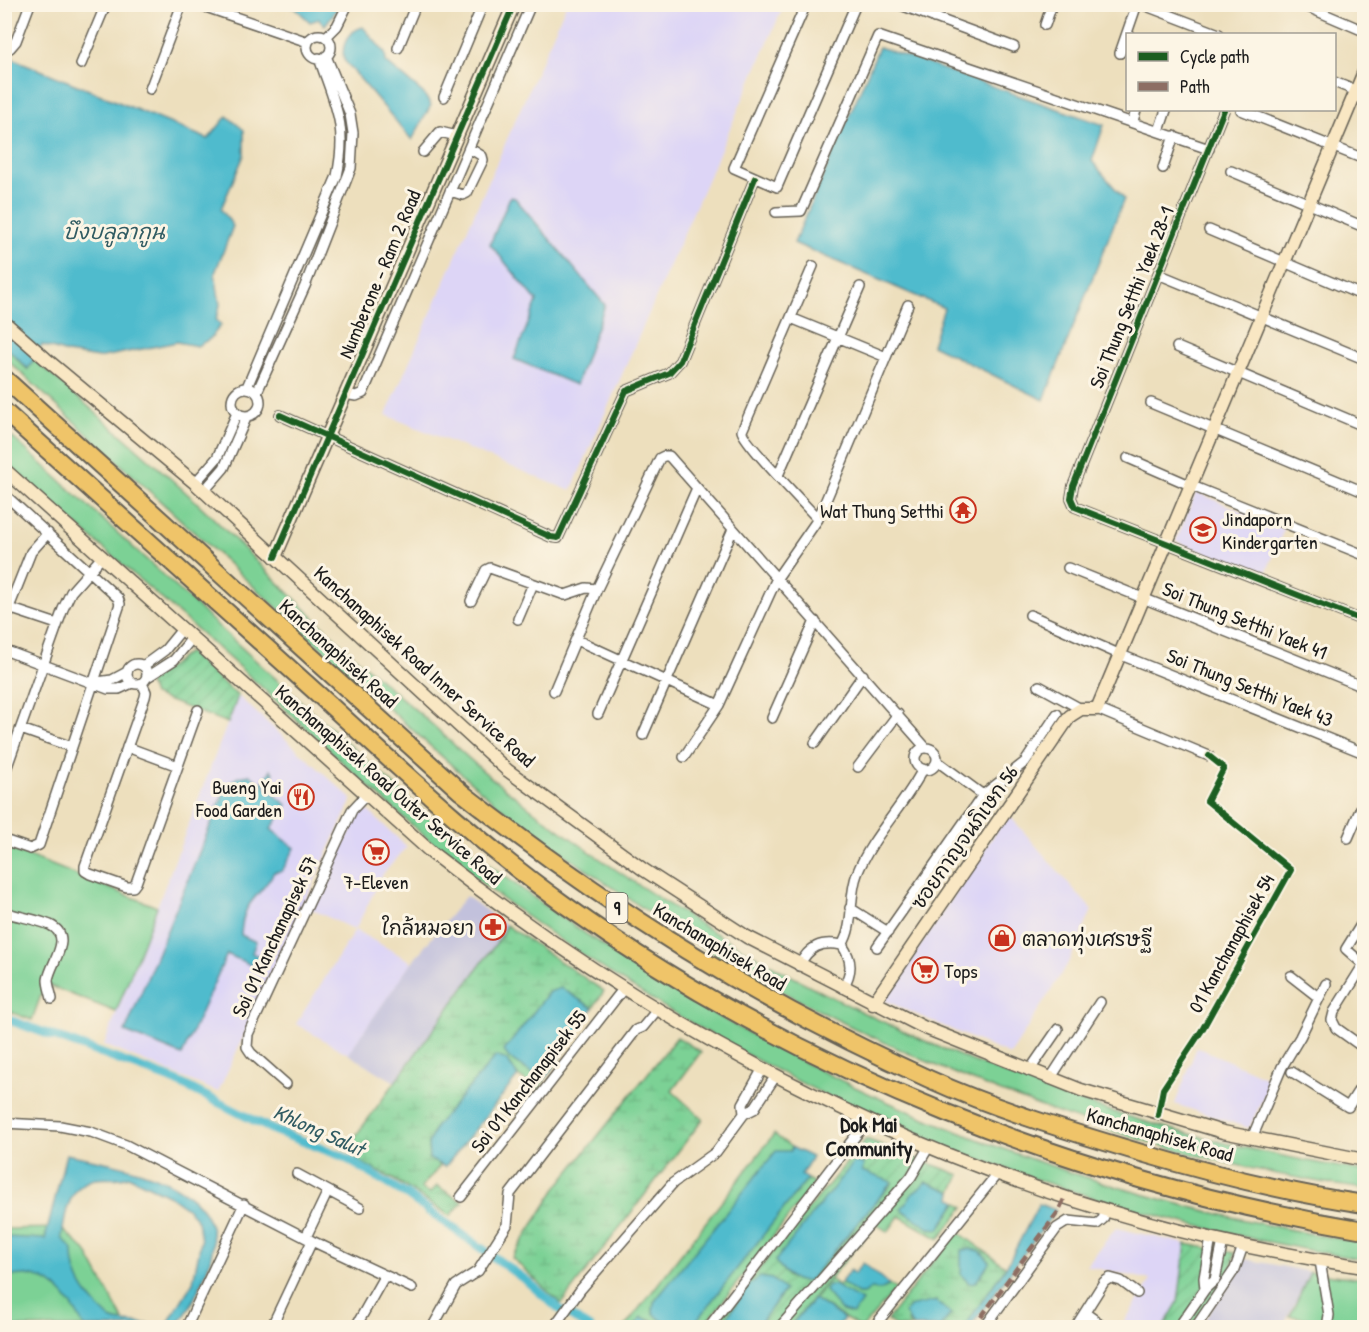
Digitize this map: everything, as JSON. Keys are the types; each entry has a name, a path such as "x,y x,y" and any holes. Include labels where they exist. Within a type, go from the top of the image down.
{"highway":[{"name":"Kanchanaphisek Road","path":"4,378 461,792 522,840 624,913 719,973 789,1012 930,1080 1024,1116 1185,1166 1265,1185 1365,1204"},
{"name":"9","path":"4,411 462,825 565,905 668,974 790,1043 967,1122 1174,1189 1365,1230"}],"main road":[{"name":"Numberone - Ram 2 Road","path":"275,557 514,4"},
{"path":"1081,709 1097,709 1334,146 1361,93 1365,72"},
{"name":"Kanchanaphisek Road Inner Service Road","path":"4,322 200,487 507,770 644,870 747,937 873,1004 965,1046 1050,1079 1168,1118 1252,1138 1365,1160"},
{"name":"Kanchanaphisek Road Outer Service Road","path":"4,469 432,853 492,900 657,1010 775,1077 928,1148 997,1174 1106,1210 1217,1240 1365,1268"},
{"name":"ซอยกาญจนภิเษก 56","path":"873,1004 1070,716 1081,709"}],"street":[{"path":"4,48 10,48 16,41 30,4"},
{"path":"81,64 106,4"},
{"path":"150,89 182,4"},
{"path":"197,4 308,42"},
{"path":"326,38 337,26 348,4"},
{"path":"398,48 416,4"},
{"path":"444,97 483,4"},
{"path":"345,394 356,396 363,393 531,4"},
{"path":"806,4 734,168 777,187 856,4"},
{"path":"934,18 939,4"},
{"path":"1045,26 1052,4"},
{"path":"1128,33 1139,4 1192,30 1212,33"},
{"path":"1301,4 1365,31"},
{"path":"900,5 1014,47"},
{"path":"503,30 517,37"},
{"path":"247,387 337,176 342,147 340,117 323,57 331,45 326,38 318,35 308,42"},
{"path":"776,212 801,211 878,36 1209,149"},
{"path":"1120,53 1126,38"},
{"path":"257,392 305,286 351,168 353,140 350,114 323,57 308,51 308,42"},
{"path":"1336,82 1361,93"},
{"path":"1133,122 1136,111"},
{"path":"1160,131 1166,111"},
{"name":"Soi Thung Setthi Yaek 28-1","path":"1168,542 1075,507 1071,498 1073,486 1224,111"},
{"path":"1245,111 1365,159"},
{"path":"423,152 440,132 457,136"},
{"path":"1163,168 1174,136"},
{"path":"433,192 465,195 483,160 482,156 469,148"},
{"path":"1231,171 1365,227"},
{"path":"280,415 551,537 558,538 626,391 669,373 680,362 755,178"},
{"path":"1209,230 1365,296"},
{"path":"813,266 742,431 746,441 778,473 818,519"},
{"path":"1158,274 1365,359"},
{"path":"778,473 860,287"},
{"path":"390,290 405,296"},
{"path":"684,757 719,705 777,578 818,519 908,305"},
{"path":"791,318 886,357"},
{"path":"1177,347 1365,426"},
{"path":"200,487 242,414 259,408 261,400 257,392 247,387 239,389 233,396 233,405 242,414"},
{"path":"1152,403 1365,492"},
{"path":"554,691 597,589 660,458 669,456 926,748 935,753 937,761 983,795"},
{"path":"1128,458 1365,555"},
{"path":"598,714 697,488"},
{"path":"4,494 118,598 120,604 39,845 30,849 4,840"},
{"path":"643,735 733,529"},
{"path":"4,620 9,608 9,594 31,552 48,533"},
{"path":"1168,542 1365,621"},
{"path":"4,776 57,624 71,592 102,557"},
{"path":"471,601 488,568 565,595 586,588 597,589"},
{"name":"Soi Thung Setthi Yaek 41","path":"1068,568 1365,687"},
{"path":"518,619 533,584"},
{"path":"9,608 57,624"},
{"name":"Soi Thung Setthi Yaek 43","path":"1030,615 1121,655 1365,753"},
{"path":"772,718 815,621"},
{"path":"142,666 165,650 183,628"},
{"path":"4,650 108,689 119,689 140,681 174,660 193,637"},
{"path":"577,640 719,705"},
{"path":"94,682 112,680 127,672 133,665 142,666 147,671 140,681"},
{"path":"127,672 140,681 146,692 85,866 85,871 90,874 133,887 198,710"},
{"path":"815,743 863,675"},
{"path":"1039,686 1081,709"},
{"path":"1097,709 1209,756"},
{"path":"858,767 898,714"},
{"path":"878,947 983,795 1025,762 1057,714"},
{"path":"21,729 72,747"},
{"path":"127,747 178,766"},
{"path":"926,748 916,755 917,764 923,769 930,769 937,761"},
{"path":"842,945 846,938 857,874 869,851 911,792 923,769"},
{"name":"Soi 01 Kanchanapisek 57","path":"286,1084 251,1053 248,1047 248,1034 352,810 366,795"},
{"path":"1348,838 1365,801"},
{"path":"850,908 888,932"},
{"path":"4,912 52,926 59,933 62,939 60,949 48,980 52,999"},
{"path":"1365,920 1346,949 1364,965 1334,1012 1332,1020 1336,1028 1365,1048"},
{"path":"800,966 804,957 816,945 829,943 842,945 850,957 851,968 843,988"},
{"path":"1291,976 1318,997"},
{"path":"1252,1138 1282,1067 1305,1028 1326,984"},
{"name":"Soi 01 Kanchanapisek 55","path":"461,1197 624,988"},
{"path":"1050,1079 1100,1002"},
{"path":"432,1328 456,1285 478,1271 507,1225 510,1194 636,1030 643,1027 657,1010"},
{"path":"1029,1071 1058,1029"},
{"path":"744,1114 743,1104 762,1070"},
{"path":"1292,1072 1348,1107 1365,1082"},
{"path":"554,1326 581,1289 673,1183 716,1152 744,1114 754,1109 775,1077"},
{"path":"711,1324 867,1120"},
{"path":"4,1123 36,1123 91,1132 126,1145 309,1239 412,1288"},
{"path":"779,1328 911,1177 928,1148"},
{"path":"297,1174 360,1208"},
{"path":"873,1328 997,1174"},
{"path":"271,1328 328,1191"},
{"path":"186,1328 244,1204"},
{"path":"984,1328 1057,1228 1068,1221 1097,1224 1103,1219 1106,1210"},
{"path":"1178,1328 1205,1289 1215,1280 1217,1240"},
{"path":"1195,1328 1235,1269 1244,1246"},
{"path":"1320,1261 1329,1315 1327,1328"},
{"path":"355,1328 384,1275"},
{"path":"1075,1328 1104,1282 1110,1278 1121,1281 1137,1293"},
{"path":"1085,1313 1106,1328"}],"shaded area":[{"path":"566,5 784,5 571,491 386,415"},
{"path":"1196,492 1284,529 1264,578 1176,541"},
{"path":"238,696 352,799 218,1092 104,1045"},
{"path":"363,806 407,847 383,874 355,930 311,909"},
{"name":"ตลาดทุ่งเศรษฐี","path":"1008,814 1092,910 1067,965 1010,1055 884,1000"},
{"path":"466,896 506,925 500,938 395,1082 348,1054 412,962"},
{"path":"355,930 412,962 348,1054 296,1024"},
{"path":"1197,1047 1272,1080 1249,1128 1175,1104"},
{"path":"1116,1228 1186,1244 1178,1302 1163,1327 1121,1327 1151,1280 1086,1266"},
{"path":"1245,1259 1310,1272 1283,1327 1199,1328"}],"green space":[{"path":"5,346 27,369 34,359 143,454 207,512 350,652 490,777 596,856 696,921 800,980 907,1033 1017,1079 1131,1117 1246,1148 1364,1171 1364,1189 1278,1174 1193,1154 1108,1130 1025,1101 943,1069 863,1032 785,993 695,943 546,842 479,790 5,358"},
{"path":"4,430 264,669 456,839 559,915 664,984 772,1046 884,1100 998,1147 1116,1187 1238,1219 1364,1243 1364,1260 1229,1234 1140,1211 1096,1199 936,1145 816,1090 708,1033 656,1002 504,900 409,823 228,657 5,462"},
{"path":"188,652 238,696 228,723 153,695 149,684 151,681"},
{"path":"4,846 157,907 116,1012 45,984 32,1020 5,1010"},
{"path":"506,925 604,991 593,1008 561,988 509,1058 544,1081 538,1090 518,1076 507,1060 428,1144 429,1158 440,1166 421,1188 430,1193 437,1186 463,1202 450,1216 393,1179 360,1162 347,1148 500,938"},
{"path":"677,1037 701,1052 672,1091 703,1119 561,1304 512,1258 557,1187"},
{"path":"774,1134 791,1147 791,1151 654,1302 653,1312 673,1327 661,1327 651,1319 634,1327 624,1328"},
{"path":"866,1139 960,1175 952,1192 927,1182 939,1229 957,1202 964,1207 939,1239 899,1216 888,1232 876,1224 789,1327 757,1327 785,1290 722,1325 725,1327 711,1328","holes":["864,1164 862,1171 892,1183 809,1281 788,1277 776,1261"]},
{"path":"807,1179 815,1183 703,1327 690,1328"},
{"path":"61,1228 86,1251 127,1327 5,1327 4,1229"},
{"path":"957,1231 1006,1267 964,1327 940,1327 951,1314 936,1301 927,1305 908,1322 913,1327 897,1327 887,1320"},
{"path":"1186,1244 1235,1253 1233,1263 1223,1283 1190,1327 1163,1328 1178,1302"},
{"path":"1310,1272 1364,1279 1364,1327 1290,1316"},
{"path":"830,1279 838,1285 841,1282 858,1294 864,1294 871,1289 880,1290 890,1285 896,1289 863,1327 859,1327 814,1299"}],"water":[{"path":"284,5 340,5 325,25 319,19 310,22 295,8"},
{"path":"363,27 385,53 386,62 423,93 431,105 412,140 344,60 343,54 347,39 353,32"},
{"path":"879,47 1104,125 1092,161 1124,199 1044,400 932,345 944,308 794,243"},
{"name":"บึงบลูลากูน","path":"4,55 208,139 227,116 244,130 244,155 221,209 233,226 215,273 220,305 216,319 221,325 210,339 197,346 177,342 98,358 67,353 42,345 28,369 5,346"},
{"path":"510,197 515,198 605,305 576,385 514,359 537,301 490,244"},
{"path":"271,770 274,773 264,786 287,805 271,829 295,848 282,871 274,872 252,900 242,923 241,935 256,942 252,953 260,957 259,962 253,966 227,954 182,1055 125,1032 227,785 238,777 250,775 261,784"},
{"path":"561,988 593,1008 544,1081 509,1058 504,1051 549,992"},
{"path":"496,1056 507,1060 518,1076 445,1167 429,1159 428,1144 436,1126"},
{"path":"791,1147 812,1157 801,1175 807,1179 693,1325 679,1327 661,1320 653,1312 654,1302 776,1151 791,1151"},
{"path":"66,1154 118,1165 172,1184 193,1199 208,1218 213,1242 200,1286 189,1308 175,1327 84,1327 63,1294 44,1279 19,1275 5,1278 5,1237 45,1239","holes":["128,1176 170,1196 188,1209 198,1221 201,1241 193,1282 168,1323 159,1326 112,1319 96,1305 80,1284 73,1259 73,1250 62,1238 64,1220 70,1202 79,1187 86,1182"]},
{"path":"854,1162 864,1164 862,1171 892,1182 809,1281 793,1279 775,1261"},
{"path":"927,1182 952,1192 951,1198 957,1202 939,1229 929,1228 901,1209 913,1193"},
{"path":"1039,1204 1056,1210 970,1327 964,1327 1006,1267"},
{"path":"961,1250 980,1251 990,1262 976,1282 969,1283 961,1275"},
{"path":"863,1263 890,1285 880,1290 871,1289 864,1294 858,1294 841,1282 850,1270 854,1274"},
{"path":"760,1277 772,1279 785,1290 757,1327 725,1327 722,1325 749,1285"},
{"path":"828,1285 834,1285 862,1301 853,1314 842,1311 825,1291"},
{"path":"814,1299 844,1319 836,1327 789,1327"},
{"path":"936,1301 951,1314 940,1327 913,1327 905,1313 909,1307"},
{"path":"642,1317 661,1327 634,1327"}],"waterway":[{"name":"Khlong Salut","path":"4,1018 176,1081 273,1130 342,1156 407,1195 527,1281 558,1308 590,1328"}],"marked path":[{"path":"973,1328 1058,1212 1065,1197"}],"cycle path":[{"path":"275,557 514,4"},
{"path":"1224,111 1073,486 1071,498 1075,507 1364,621"},
{"path":"280,415 551,537 558,538 626,391 669,373 680,361 755,178"},
{"name":"01 Kanchanaphisek 54","path":"1158,1115 1163,1089 1202,1030 1291,870 1207,801 1224,768 1209,756"}],"place":[{"name":"Wat Thung Setthi","path":"963,510"},
{"name":"Jindaporn Kindergarten","path":"1203,530"},
{"name":"Bueng Yai Food Garden","path":"301,797"},
{"name":"7-Eleven","path":"376,852"},
{"name":"ใกล้หมอยา","path":"493,927"},
{"name":"ตลาดทุ่งเศรษฐี","path":"1002,938"},
{"name":"Tops","path":"925,970"}],"district":[{"name":"Dok Mai Community","path":"869,1136"}]}
